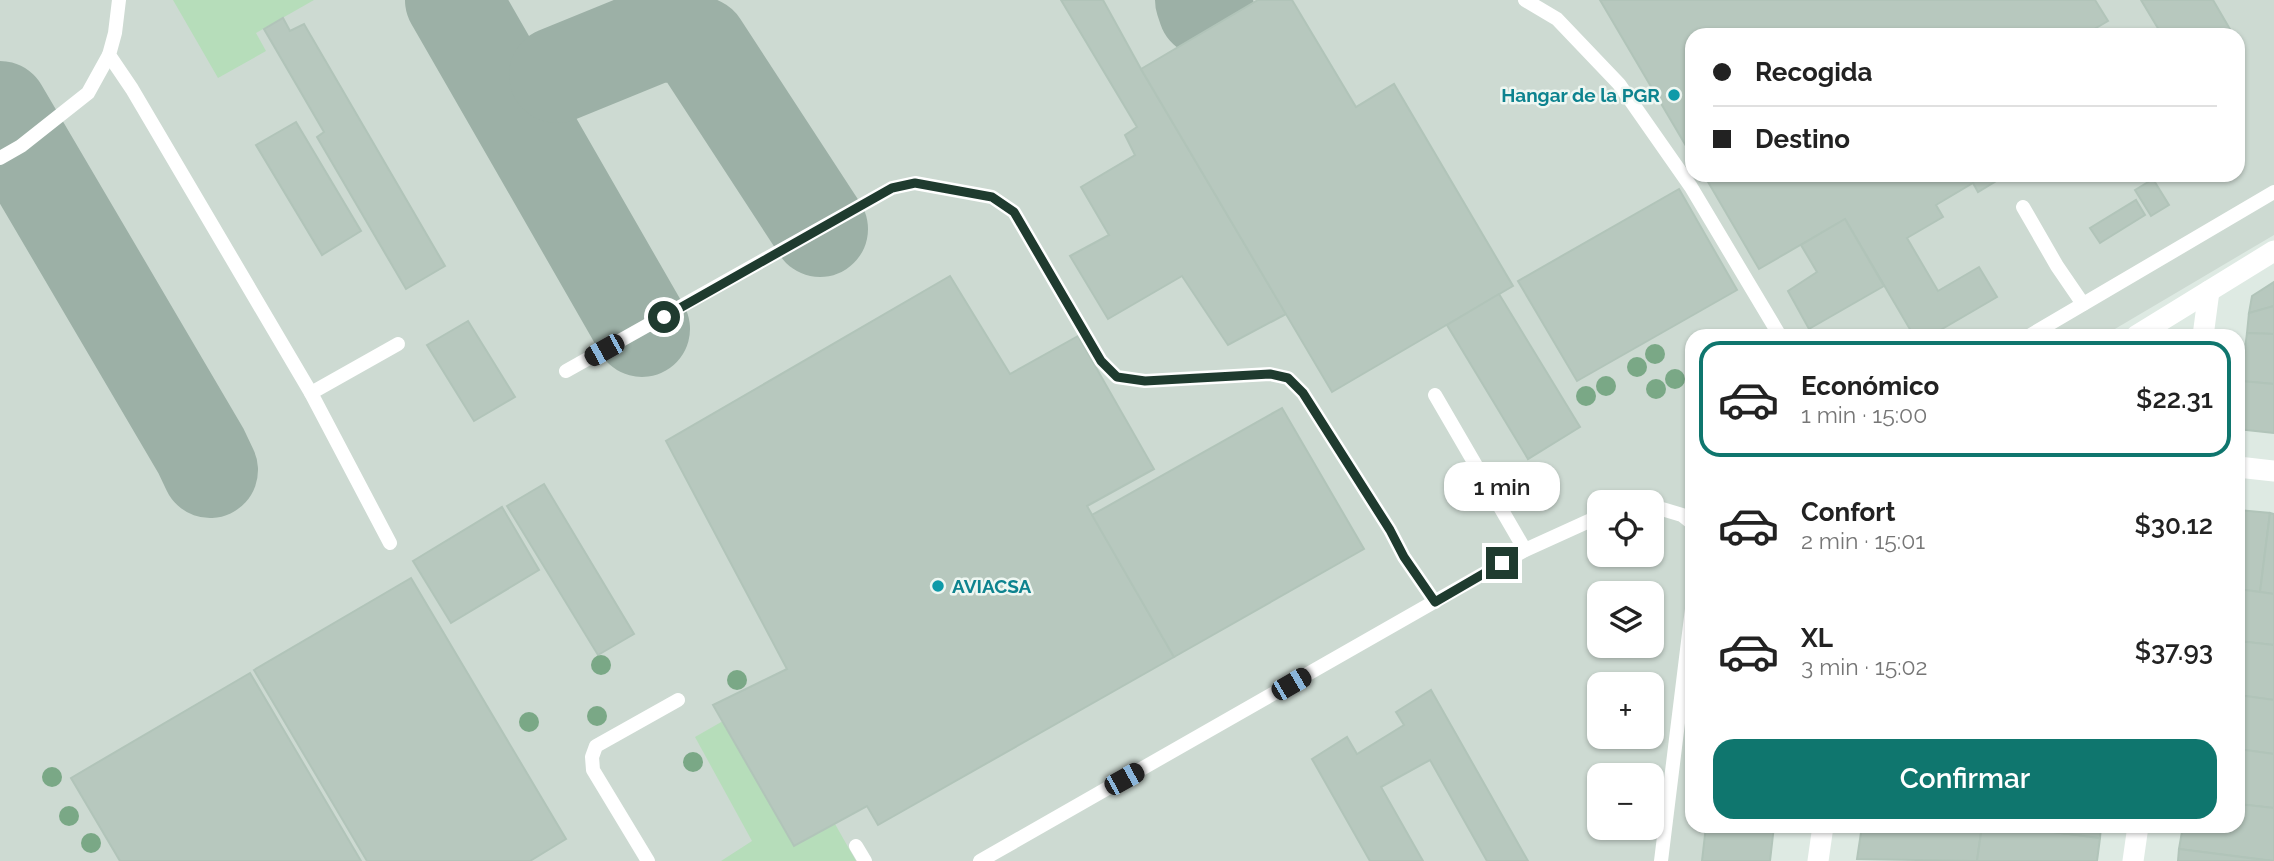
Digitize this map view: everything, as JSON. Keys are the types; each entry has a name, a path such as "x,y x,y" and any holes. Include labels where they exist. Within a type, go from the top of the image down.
{"street":[{"path":"2147,329 2274,251"},
{"path":"2204,329 2209,290"},
{"path":"2245,468 2274,471"},
{"path":"1818,861 1822,833"},
{"path":"2133,861 2137,833"}],"lane":[{"path":"0,158 21,146 88,93 109,55 119,0"},
{"path":"1525,0 1557,19 1619,84 1685,178"},
{"path":"109,55 132,89 310,393 390,543"},
{"path":"1688,182 1776,329"},
{"path":"566,371 892,188 915,183 992,197 1014,212 1101,361 1117,377 1145,381 1270,374 1288,378 1303,393 1390,530 1404,557 1435,602"},
{"path":"2041,329 2274,192"},
{"path":"2023,207 2057,266 2083,304"},
{"path":"310,393 398,344"},
{"path":"1434,396 1525,550"},
{"path":"1664,510 1685,517"},
{"path":"980,861 1525,550 1587,522"},
{"path":"1661,861 1685,666"},
{"path":"648,861 593,770 592,757 596,746 678,700"},
{"path":"856,846 865,861"}],"shaded area":[{"path":"0,0 2274,0 2274,235 2115,329 1685,329 1685,833 1705,833 1702,861 0,861"}],"green space":[{"path":"173,0 314,0 256,33 266,51 218,78"},
{"path":"723,721 794,846 835,824 856,861 721,861 752,841 695,737"}],"building":[{"path":"1061,0 1103,0 1286,314 1228,345 1182,276 1108,319 1070,256 1109,235 1081,187 1135,155 1125,135 1137,127"},
{"path":"1258,0 1292,0 1356,107 1394,84 1513,286 1332,392 1141,69"},
{"name":"Hangar de la PGR","path":"1600,0 2095,0 2108,21 2096,28 1685,28 1685,144"},
{"path":"2141,0 2213,0 2229,28 2158,28"},
{"path":"283,18 290,31 304,24 445,266 406,289 317,137 324,132 264,29"},
{"path":"296,122 361,231 322,255 256,145"},
{"path":"1708,182 1995,182 1978,192 1973,183 1936,205 1943,217 1907,238 1938,291 1979,267 1997,297 1942,329 1910,329 1845,219 1759,269"},
{"path":"2148,182 2155,182 2169,205 2151,216 2135,190"},
{"path":"1679,189 1737,290 1577,381 1518,281"},
{"path":"2136,200 2145,215 2100,243 2090,228"},
{"path":"1845,219 1884,286 1809,329 1788,291 1817,272 1801,245"},
{"name":"AVIACSA","path":"950,276 1010,374 1078,336 1154,469 1087,506 1174,657 878,825 867,806 794,846 713,705 787,669 666,441"},
{"path":"2274,282 2274,306 2249,313 2252,296"},
{"path":"1499,294 1580,427 1528,459 1447,325"},
{"path":"2274,306 2274,334 2247,333 2249,313"},
{"path":"468,321 515,397 474,421 427,345"},
{"path":"2247,333 2274,334 2274,384 2245,381"},
{"path":"2245,381 2274,384 2274,433 2245,430"},
{"path":"1282,408 1364,549 1174,657 1092,515"},
{"path":"544,484 634,634 598,655 507,506"},
{"path":"502,507 539,570 451,623 413,561"},
{"path":"2245,511 2270,513 2260,592 2245,590"},
{"path":"2270,513 2274,514 2274,594 2260,592"},
{"path":"411,578 566,839 530,861 367,861 254,670"},
{"path":"2245,590 2274,594 2274,645 2245,642"},
{"path":"2245,642 2274,645 2274,700 2245,696"},
{"path":"250,673 361,861 120,861 71,778"},
{"path":"1431,690 1528,861 1487,861 1430,760 1381,787 1423,861 1370,861 1312,759 1347,737 1357,754 1404,725 1396,712"},
{"path":"2245,696 2274,700 2274,754 2245,750"},
{"path":"2245,750 2274,754 2274,808 2245,805"},
{"path":"2245,805 2274,808 2274,861 2179,849 2182,833 2245,833"},
{"path":"1705,833 1773,833 1770,861 1702,861"},
{"path":"1861,833 1981,833 1977,861 1857,859"},
{"path":"1981,833 2061,833 2100,838 2097,861 1977,861"},
{"path":"2061,833 2100,833 2100,838"},
{"path":"2179,849 2272,861 2178,861"}],"taxiway":[{"path":"453,0 642,329"},
{"path":"1203,0 1206,9"},
{"path":"557,75 655,35 678,34 700,45 820,229"},
{"path":"0,109 210,470"}],"place":[{"name":"Hangar de la PGR","path":"1674,95"},
{"name":"AVIACSA","path":"938,586"}],"route":[{"path":"664,317 892,188 915,183 992,197 1014,212 1101,361 1117,377 1145,381 1270,374 1288,378 1303,393 1390,530 1404,557 1435,602 1502,563"}]}
